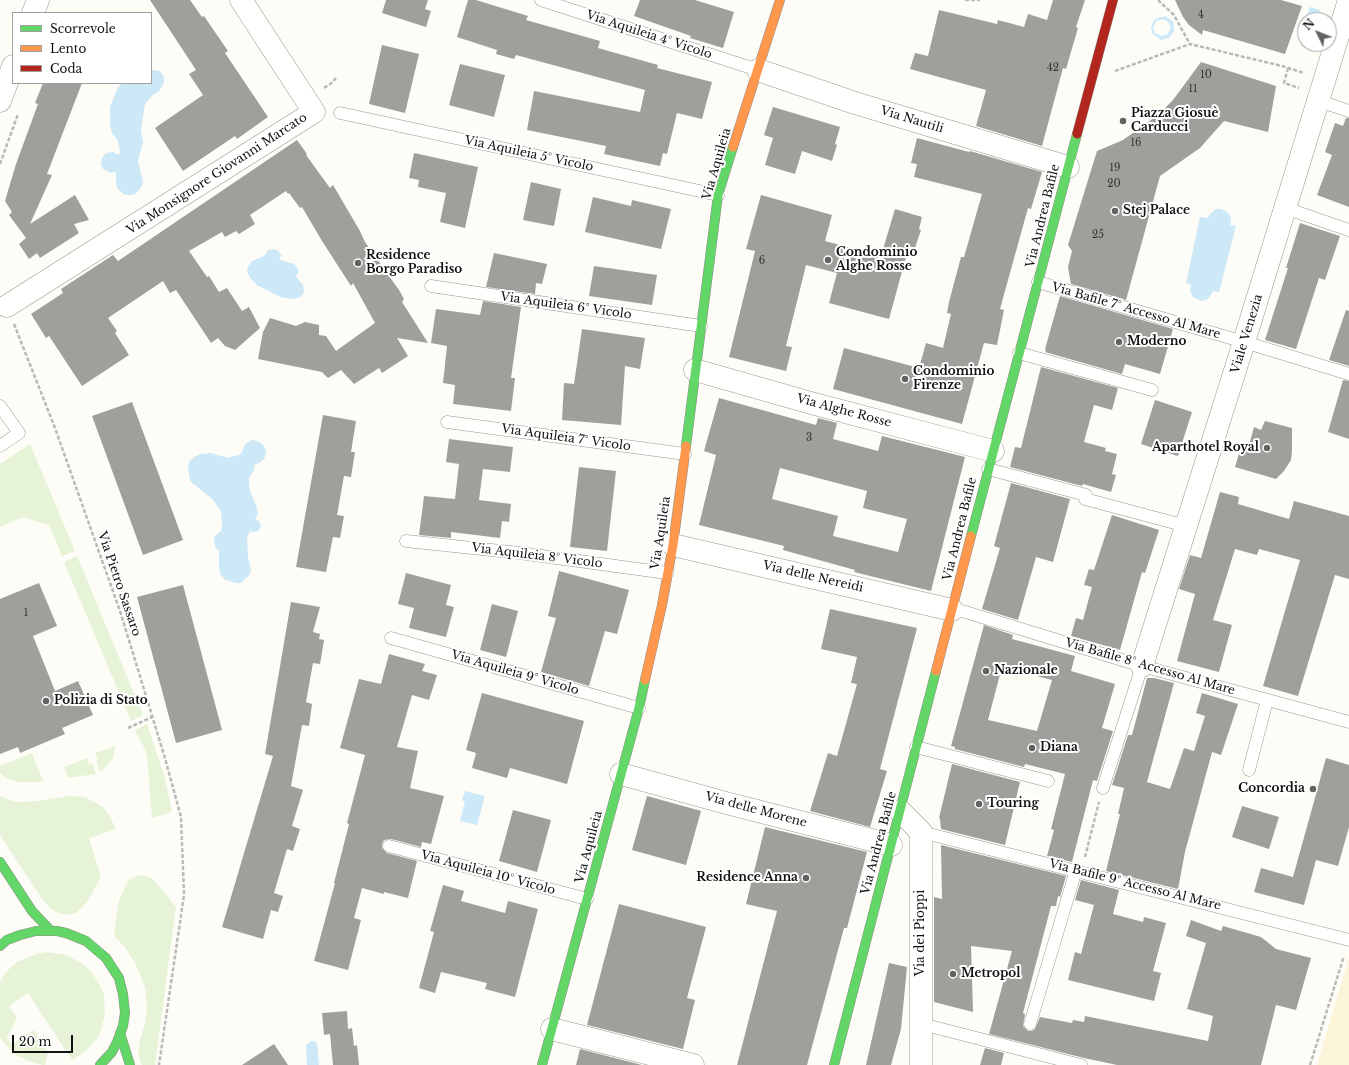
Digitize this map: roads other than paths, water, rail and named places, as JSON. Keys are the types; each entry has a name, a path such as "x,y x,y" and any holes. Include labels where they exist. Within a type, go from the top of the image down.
{"street":[{"path":"33,12 38,0"},
{"name":"Via Monsignore Giovanni Marcato","path":"7,306 128,231 314,112 241,0"},
{"name":"Via Aquileia","path":"542,1065 639,708 662,605 673,545 718,195 780,0"},
{"name":"Via Andrea Bafile","path":"834,1065 990,460 1113,0"},
{"name":"Viale Venezia","path":"1142,666 1286,208 1349,0"},
{"path":"0,101 12,69"},
{"name":"Via Nautili","path":"758,70 855,103 1068,167"},
{"name":"Via Alghe Rosse","path":"695,370 811,403 990,460"},
{"name":"Via delle Nereidi","path":"673,545 952,610"},
{"name":"Via delle Morene","path":"621,774 734,805 891,845"},
{"path":"900,810 921,832"},
{"name":"Via dei Pioppi","path":"921,832 921,1065"},
{"path":"0,862 32,911 50,930"},
{"path":"0,946 7,940 20,935 36,931 50,930 66,933 86,941 101,952 111,964 119,978 123,994 124,1013 120,1033 112,1052 100,1065"},
{"path":"552,1029 693,1065"},
{"path":"120,1033 130,1065"}],"lane":[{"name":"Via Aquileia 4° Vicolo","path":"541,0 758,70"},
{"path":"1320,98 1349,111"},
{"name":"Via Aquileia 5° Vicolo","path":"340,113 718,195"},
{"path":"1286,208 1349,230"},
{"name":"Via Bafile 7° Accesso Al Mare","path":"1038,282 1349,374"},
{"name":"Via Aquileia 6° Vicolo","path":"431,286 701,326"},
{"path":"1019,353 1152,390"},
{"path":"0,406 19,433 0,446"},
{"name":"Via Aquileia 7° Vicolo","path":"447,422 684,454"},
{"path":"990,460 1086,494 1085,499 1186,526"},
{"name":"Via Aquileia 8° Vicolo","path":"406,541 520,553 667,573"},
{"name":"Via Bafile 8° Accesso Al Mare","path":"952,610 962,611 1142,666 1349,722"},
{"name":"Via Aquileia 9° Vicolo","path":"391,638 639,708"},
{"path":"1103,788 1142,666"},
{"path":"1249,770 1267,700"},
{"path":"916,747 1048,781"},
{"name":"Via Bafile 9° Accesso Al Mare","path":"921,832 1348,940"},
{"name":"Via Aquileia 10° Vicolo","path":"389,846 587,899"},
{"path":"1030,1024 1078,871"},
{"path":"922,1024 1080,1065"}],"water":[{"path":"1310,7 1320,10 1319,12 1308,12"},
{"path":"1165,16 1173,21 1174,31 1169,38 1159,40 1160,39 1152,33 1151,27 1154,20","holes":["1163,19 1168,22 1171,27 1168,34 1162,36 1155,33 1153,27 1156,21"]},
{"path":"152,70 160,71 164,77 163,85 159,91 145,104 141,129 143,143 138,161 143,181 139,190 135,194 131,195 125,195 117,188 116,172 110,173 103,169 101,164 102,158 106,153 113,152 119,155 120,151 118,141 112,133 110,126 110,107 117,89 121,84 152,84"},
{"path":"1216,209 1221,209 1227,212 1231,217 1230,225 1236,226 1219,292 1213,291 1210,297 1201,301 1193,297 1190,291 1191,285 1186,283 1200,217 1208,218"},
{"path":"268,250 277,250 282,255 279,258 281,260 294,264 297,267 299,273 296,275 303,285 304,290 301,297 292,299 280,297 257,285 251,279 247,272 252,261 264,256"},
{"path":"252,440 258,441 262,444 266,453 261,462 254,465 255,468 249,478 250,491 258,514 255,519 260,522 261,527 258,531 250,531 247,538 248,557 251,569 250,574 241,583 236,583 225,580 221,575 219,568 219,551 215,547 214,539 215,536 221,531 221,511 213,500 190,481 188,468 189,462 200,454 211,453 228,458 241,454 245,444"},
{"path":"465,791 485,796 477,825 460,821 465,802 462,800"},
{"path":"312,1041 316,1042 317,1044 319,1065 307,1065 306,1045"}],"place":[{"name":"Piazza Giosuè Carducci","path":"1123,121"},
{"name":"Stej Palace","path":"1115,211"},
{"name":"Condominio Alghe Rosse","path":"828,260"},
{"name":"Residence Borgo Paradiso","path":"358,263"},
{"name":"Moderno","path":"1119,342"},
{"name":"Condominio Firenze","path":"905,379"},
{"name":"Aparthotel Royal","path":"1267,448"},
{"name":"Nazionale","path":"986,671"},
{"name":"Polizia di Stato","path":"46,701"},
{"name":"Diana","path":"1032,748"},
{"name":"Concordia","path":"1313,789"},
{"name":"Touring","path":"979,804"},
{"name":"Residence Anna","path":"806,878"},
{"name":"Metropol","path":"953,974"}]}
